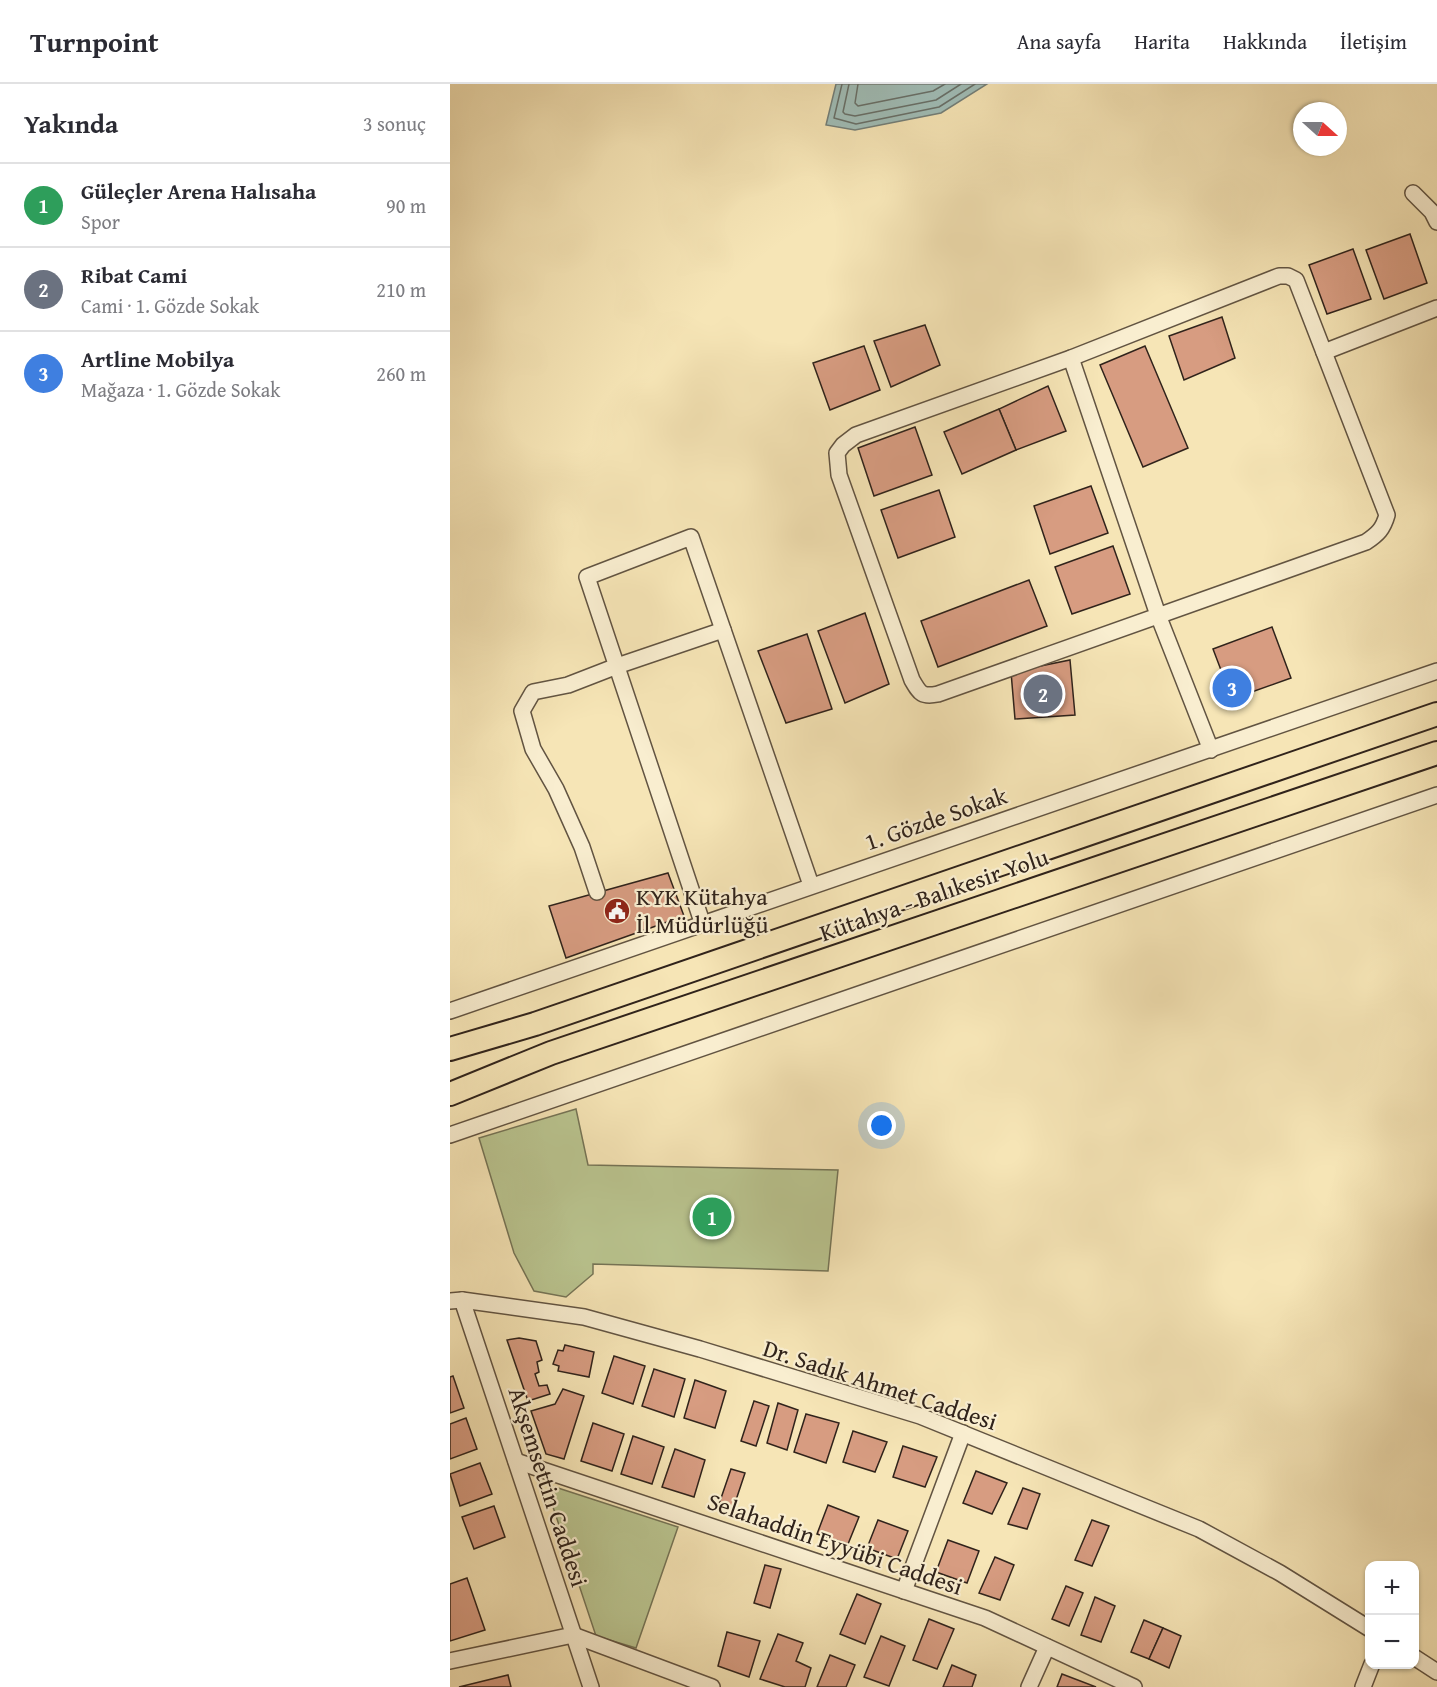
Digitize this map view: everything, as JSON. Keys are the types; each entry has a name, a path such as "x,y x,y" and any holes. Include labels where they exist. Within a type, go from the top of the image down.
{"highway":[{"name":"Kütahya - Balıkesir Yolu","path":"450,1049 546,1020 1437,714"},
{"name":"Kütahya - Balıkesir Yolu","path":"450,1094 551,1053 1437,753"}],"street":[{"path":"1413,193 1432,212 1437,222"},
{"path":"1279,276 1288,276 1296,280 1324,352 1387,515 1383,528 1377,535 1366,542 938,694 926,697 920,694 912,680 839,475 837,453 843,445 856,435 1071,358 1279,276"},
{"path":"1324,352 1437,308"},
{"path":"1071,358 1158,615 1211,750"},
{"path":"703,925 587,578 691,537 811,885"},
{"path":"597,892 582,847 556,789 533,749 522,711 533,692 568,685 723,630"},
{"name":"1. Gözde Sokak","path":"450,1011 1437,671"},
{"path":"450,1135 1437,795"},
{"name":"Dr. Sadık Ahmet Caddesi","path":"456,1300 584,1317 700,1349 920,1416 1199,1529 1280,1573 1365,1626"},
{"name":"Akşemsettin Caddesi","path":"456,1300 516,1461 591,1687"},
{"path":"904,1591 963,1433"},
{"name":"Selahaddin Eyyübi Caddesi","path":"516,1461 985,1618 1134,1687"},
{"path":"450,1661 573,1635 712,1687"},
{"path":"1029,1687 1047,1647"},
{"path":"1419,1660 1437,1672"},
{"path":"1363,1687 1370,1669"}],"green space":[{"path":"576,1109 588,1165 838,1170 828,1271 593,1264 593,1274 566,1297 534,1291 514,1253 479,1138"},
{"path":"555,1487 678,1527 636,1648 596,1636 551,1501"}],"water":[{"path":"836,84 987,84 941,113 855,130 826,125"}],"building":[{"path":"1410,234 1427,283 1384,299 1366,250"},
{"path":"1353,249 1371,299 1327,314 1309,265"},
{"path":"1222,317 1235,358 1184,380 1169,336"},
{"path":"925,325 940,365 891,387 874,341"},
{"path":"864,346 880,390 830,410 813,363"},
{"path":"1145,346 1188,448 1143,467 1100,365"},
{"path":"1048,386 1066,431 1016,450 999,409"},
{"path":"999,409 1016,450 962,474 944,432"},
{"path":"915,427 932,475 874,496 858,448"},
{"path":"1091,486 1108,533 1050,554 1034,506"},
{"path":"939,490 955,537 898,558 881,510"},
{"path":"1113,546 1130,594 1072,614 1055,567"},
{"path":"1029,580 1047,626 938,667 921,621"},
{"path":"865,613 889,684 845,703 818,631"},
{"path":"1272,627 1291,678 1232,699 1213,649"},
{"path":"807,634 832,709 786,723 758,651"},
{"path":"1070,660 1075,715 1015,719 1011,672"},
{"name":"KYK Kütahya İl Müdürlüğü","path":"668,873 684,916 566,958 549,906"},
{"path":"519,1338 536,1341 542,1360 537,1362 539,1372 535,1374 539,1386 547,1385 550,1394 528,1401 507,1340"},
{"path":"565,1345 594,1352 589,1377 558,1371 559,1366 553,1364 558,1350 563,1351"},
{"path":"614,1356 645,1366 633,1404 602,1393"},
{"path":"654,1369 685,1379 674,1417 642,1406"},
{"path":"453,1376 464,1408 450,1413 450,1377"},
{"path":"695,1380 726,1391 715,1428 684,1418"},
{"path":"563,1389 584,1396 564,1459 546,1454 531,1411 555,1404"},
{"path":"754,1401 769,1406 756,1446 741,1441"},
{"path":"778,1403 798,1410 787,1450 767,1443"},
{"path":"806,1414 839,1423 826,1463 794,1452"},
{"path":"466,1418 477,1449 450,1459 450,1424"},
{"path":"593,1423 624,1434 612,1471 581,1461"},
{"path":"853,1431 887,1442 875,1472 843,1462"},
{"path":"633,1436 664,1447 652,1484 621,1474"},
{"path":"903,1446 937,1457 925,1487 893,1477"},
{"path":"675,1449 705,1460 694,1497 662,1487"},
{"path":"480,1463 492,1494 460,1506 450,1474"},
{"path":"731,1469 745,1473 733,1509 719,1504"},
{"path":"976,1471 1007,1483 992,1514 963,1503"},
{"path":"1023,1488 1040,1494 1027,1529 1008,1524"},
{"path":"828,1505 859,1517 848,1544 817,1534"},
{"path":"494,1506 505,1537 474,1549 462,1517"},
{"path":"878,1520 908,1531 897,1559 867,1548"},
{"path":"1092,1520 1109,1526 1092,1566 1075,1560"},
{"path":"948,1540 979,1551 967,1583 936,1572"},
{"path":"995,1557 1014,1565 1000,1600 979,1593"},
{"path":"765,1565 781,1569 770,1608 754,1603"},
{"path":"467,1578 485,1630 450,1641 450,1584"},
{"path":"1066,1586 1083,1593 1069,1626 1052,1619"},
{"path":"857,1594 881,1604 865,1644 840,1634"},
{"path":"1095,1597 1115,1606 1101,1642 1081,1635"},
{"path":"929,1619 954,1629 937,1669 913,1660"},
{"path":"1144,1620 1163,1628 1149,1659 1131,1652"},
{"path":"1163,1628 1181,1636 1169,1668 1149,1659"},
{"path":"727,1632 760,1641 749,1677 718,1666"},
{"path":"778,1634 803,1643 796,1661 811,1668 805,1687 785,1687 760,1679"},
{"path":"881,1636 905,1646 889,1686 864,1677"},
{"path":"830,1655 855,1665 846,1687 817,1687"},
{"path":"952,1665 976,1675 972,1687 943,1687"},
{"path":"1062,1674 1096,1687 1057,1687"},
{"path":"508,1675 511,1687 459,1687"}],"place":[{"name":"Artline Mobilya","path":"1232,688"},
{"name":"Ribat Cami","path":"1043,694"},
{"name":"KYK Kütahya İl Müdürlüğü","path":"617,911"},
{"name":"Güleçler Arena Halısaha","path":"712,1217"}]}
